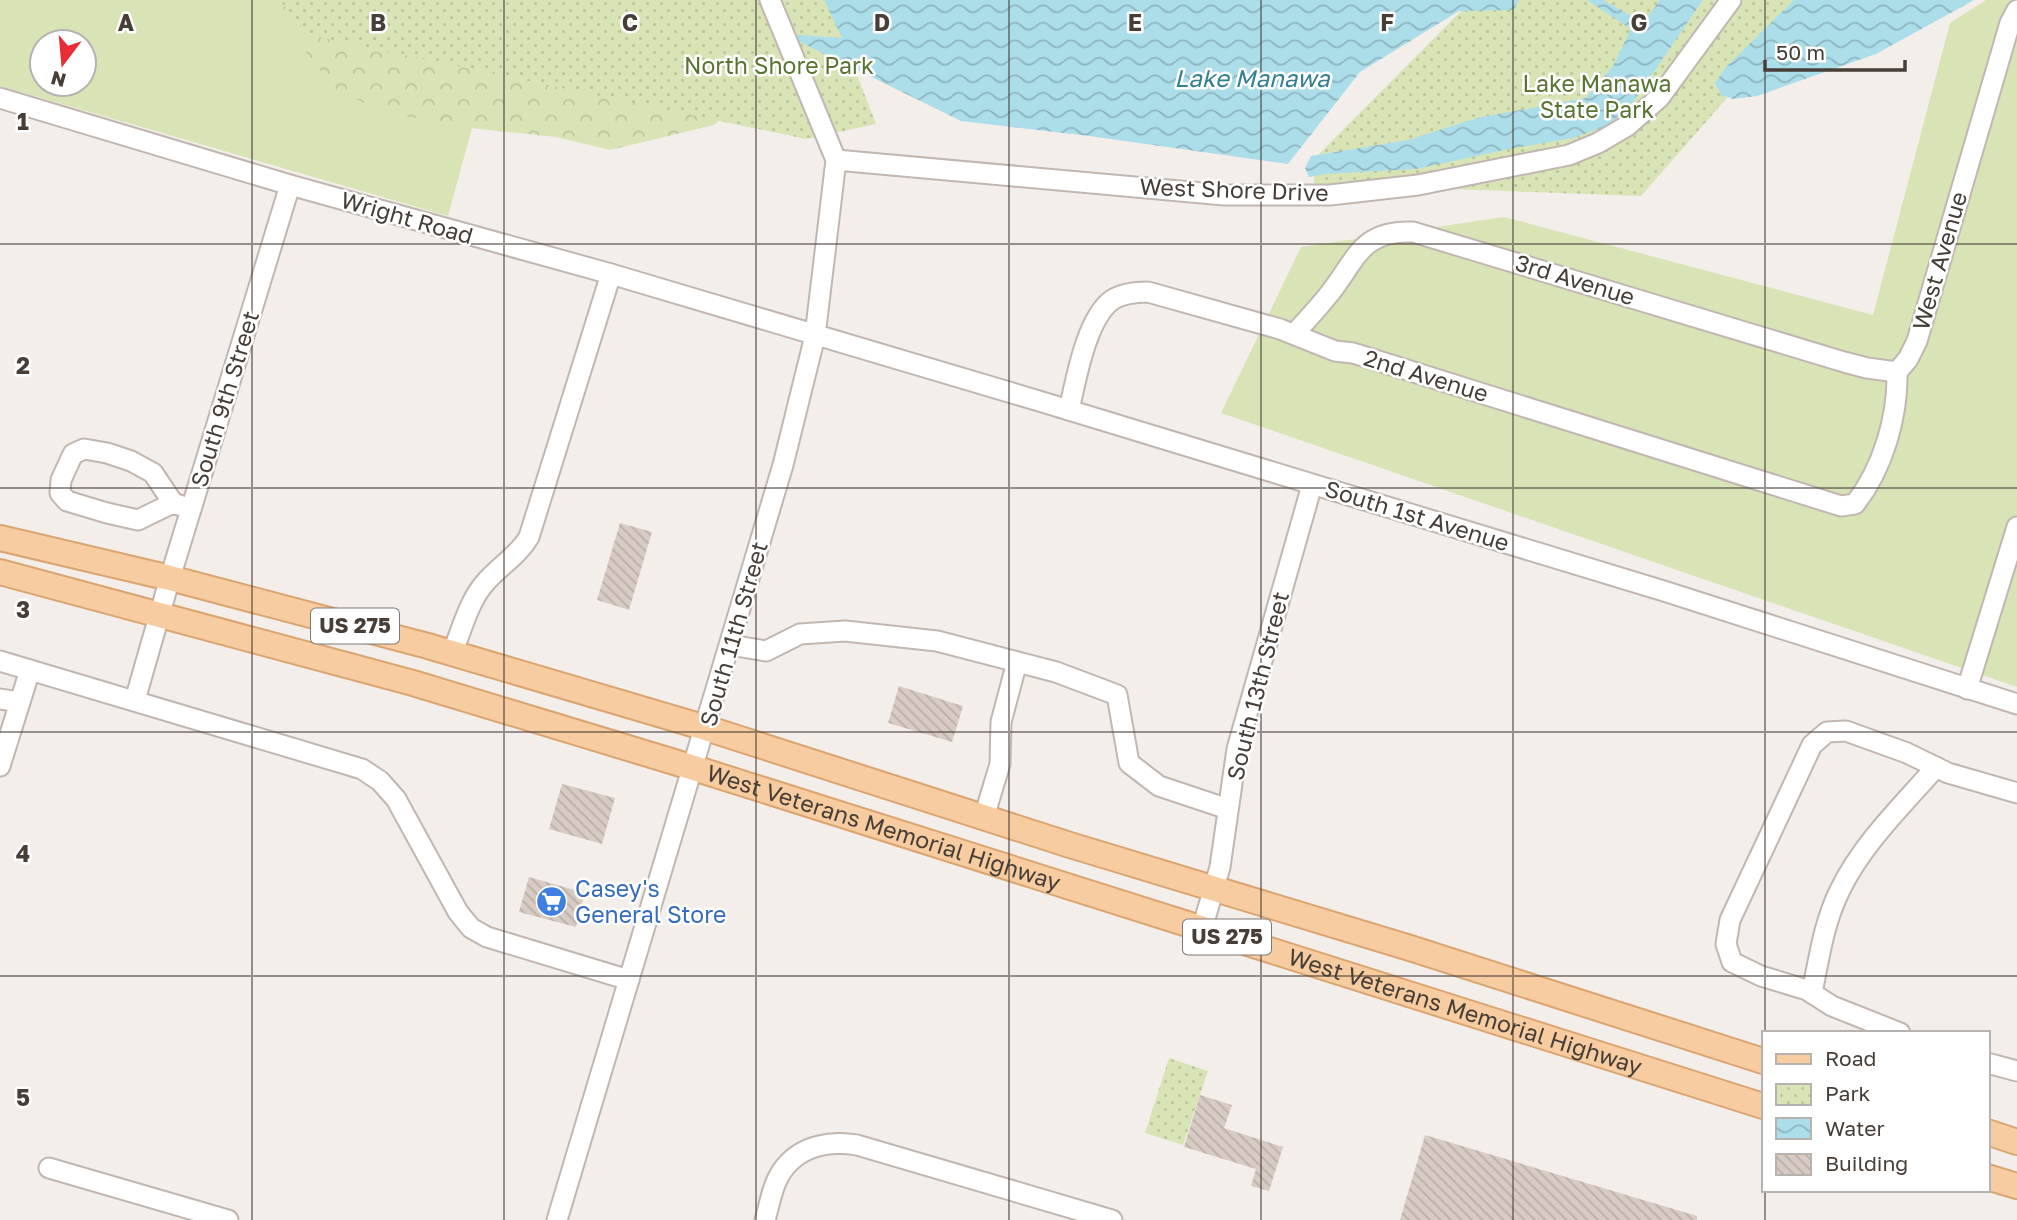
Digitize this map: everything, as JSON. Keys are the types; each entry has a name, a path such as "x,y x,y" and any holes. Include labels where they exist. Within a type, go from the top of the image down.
{"main road":[{"name":"West Veterans Memorial Highway","path":"0,538 170,578 452,653 706,728 1762,1061"},
{"name":"West Veterans Memorial Highway","path":"0,572 413,682 694,768 1762,1106"},
{"path":"1989,1133 2017,1142"},
{"path":"1989,1178 2017,1186"}],"street":[{"path":"770,0 836,160"},
{"name":"West Shore Drive","path":"836,160 1224,195 1330,195 1418,185 1569,155 1598,144 1632,122 1660,97 1731,0"},
{"name":"West Avenue","path":"1896,372 1908,359 1917,341 2010,23 2017,10"},
{"name":"Wright Road","path":"0,98 290,185 611,274 815,336"},
{"name":"South 11th Street","path":"557,1220 706,728 804,387 815,336 836,160"},
{"name":"South 9th Street","path":"135,700 170,578 182,506 290,185"},
{"name":"3rd Avenue","path":"1294,334 1332,291 1360,249 1376,238 1391,233 1413,232 1844,362 1896,372"},
{"path":"452,653 472,603 484,584 523,547 529,537 611,274"},
{"name":"2nd Avenue","path":"1069,410 1081,363 1101,311 1113,299 1131,292 1148,292 1294,334 1335,351 1353,353 1842,506 1855,504 1868,487 1880,459 1896,406 1896,372"},
{"name":"South 1st Avenue","path":"815,336 1069,410 1667,592 2017,704"},
{"path":"84,449 107,453 131,461 153,473 182,506 138,520 67,501 60,493 61,480 73,454 84,449"},
{"name":"South 13th Street","path":"1202,929 1214,889 1237,749 1312,485"},
{"path":"1967,689 2017,527"},
{"path":"730,645 766,651 800,634 845,631 937,641 1056,672 1117,695 1129,763 1159,786 1228,809"},
{"path":"0,661 362,769 380,781 396,799 458,912 471,928 487,937 629,980"},
{"path":"984,817 1000,764 1001,722 1017,662"},
{"path":"0,766 30,670"},
{"path":"0,699 20,702"},
{"path":"1895,1031 1832,1006 1812,993 1761,976 1732,962 1726,944 1730,920 1811,745 1827,732 1846,731 1907,753 1948,773 2017,793"},
{"path":"1812,993 1824,932 1840,890 1866,846 1936,767"},
{"path":"1989,1064 2017,1071"},
{"path":"765,1220 776,1184 785,1167 817,1146 837,1142 857,1145 1112,1220"},
{"path":"49,1168 165,1211 228,1220"}],"green space":[{"path":"0,0 279,0 309,35 487,73 448,216 41,98 98,98 98,28 28,28 28,94 0,86"},
{"name":"North Shore Park","path":"279,0 828,0 876,124 806,139 309,35"},
{"path":"280,0 747,96 714,125 610,150 556,137 470,128 393,114 339,93 298,43"},
{"name":"Lake Manawa State Park","path":"1472,0 1813,0 1641,196 1314,184 1315,158"},
{"path":"1986,0 2017,0 2017,687 1221,413 1301,247 1504,217 1873,315 1950,23"},
{"path":"1169,1058 1208,1071 1183,1145 1145,1133"}],"water":[{"name":"Lake Manawa","path":"824,0 1519,0 1514,10 1459,11 1360,72 1288,164 961,121 784,34 842,38"},
{"path":"1587,0 1603,0 1637,19 1649,15 1660,0 1703,0 1634,101 1609,125 1573,138 1416,169 1309,177 1305,168 1311,156 1408,140 1477,118 1586,98 1613,66 1631,29"},
{"path":"1794,0 1974,0 1876,54 1757,96 1733,99 1721,95 1715,83 1725,68"}],"building":[{"path":"620,523 652,532 629,610 597,600"},
{"path":"899,686 963,706 952,742 888,723"},
{"path":"562,784 615,798 602,844 549,829"},
{"name":"Casey's General Store","path":"529,877 585,893 576,927 519,912"},
{"path":"1200,1095 1232,1105 1224,1128 1283,1147 1269,1191 1251,1186 1256,1169 1184,1147"},
{"path":"1425,1135 1697,1216 1697,1220 1400,1220"}],"place":[{"name":"Casey's General Store","path":"552,902"}]}
